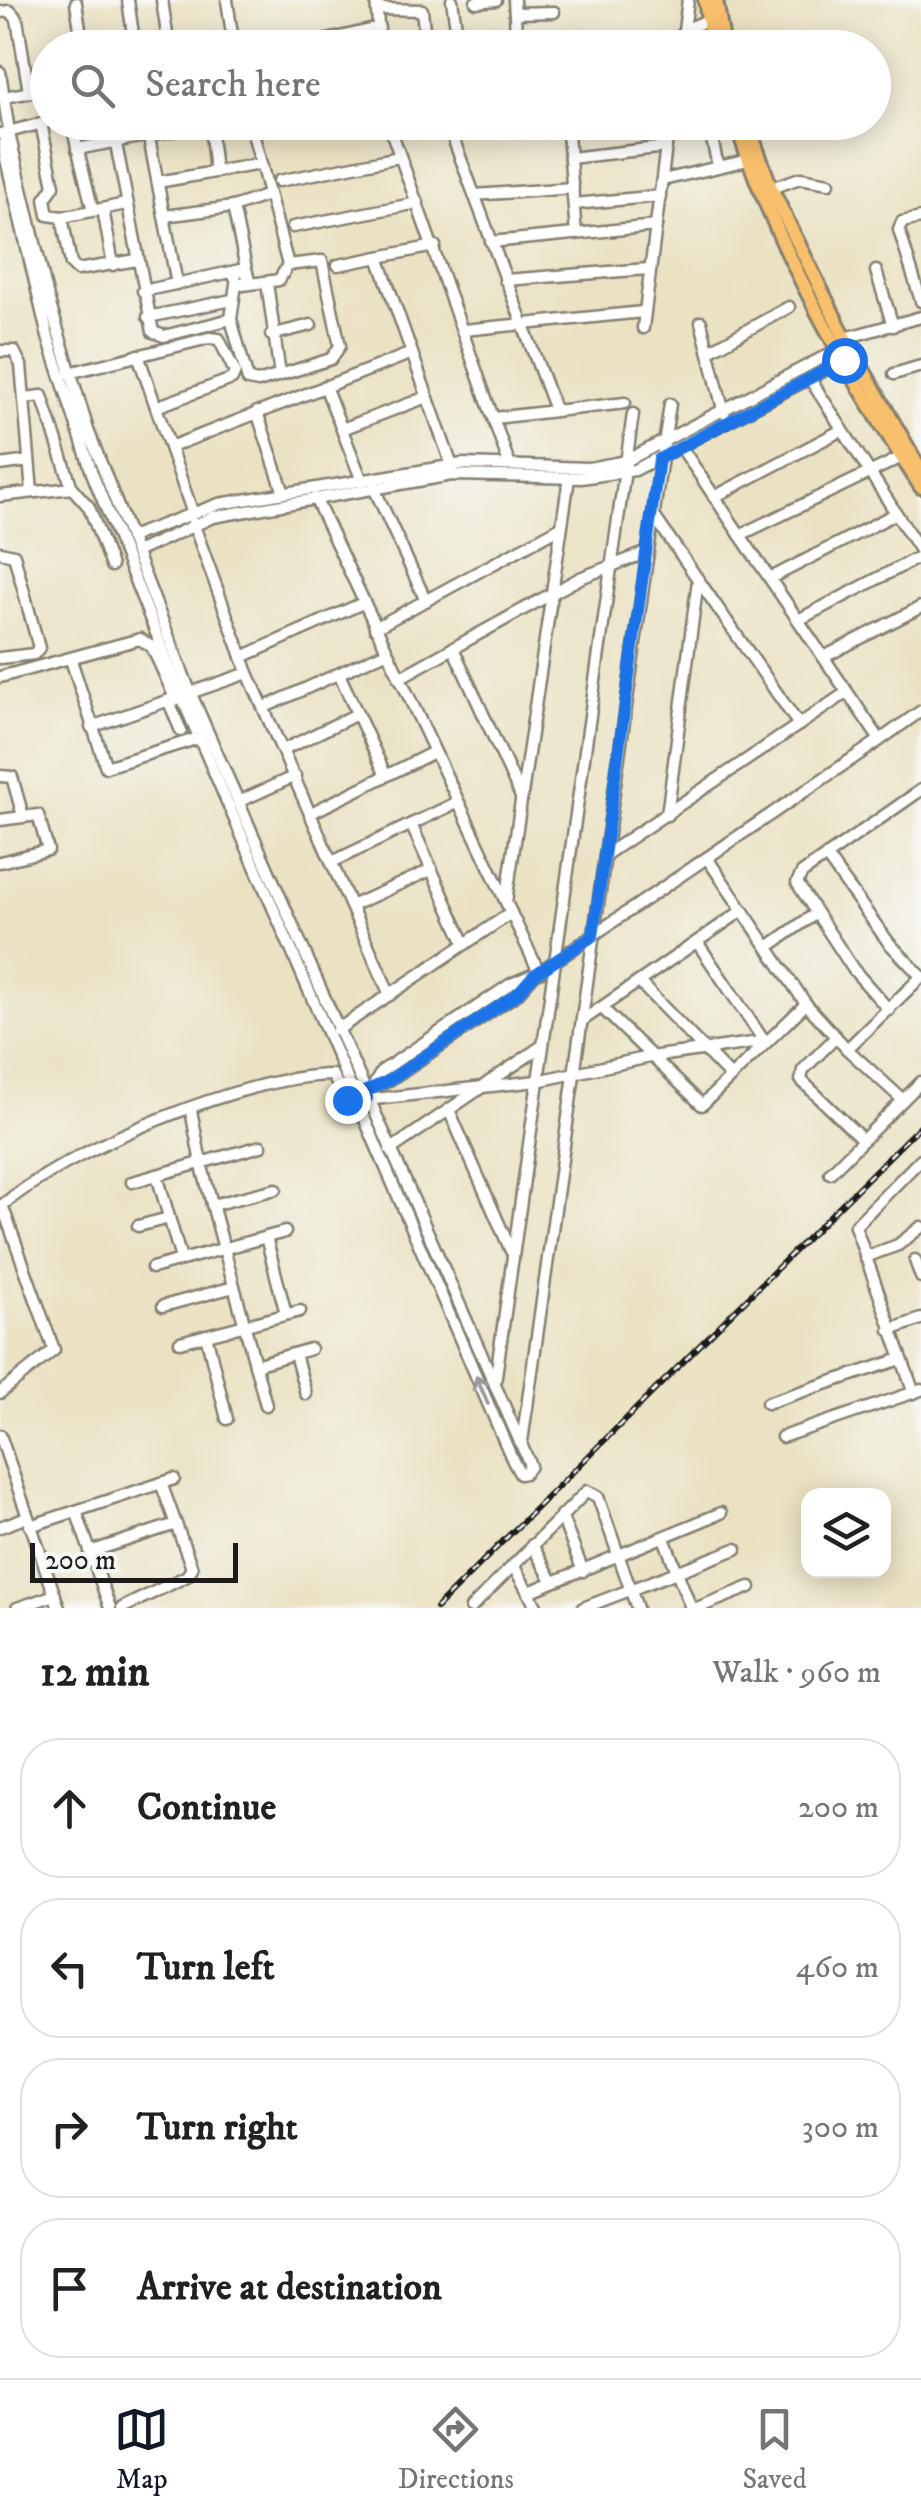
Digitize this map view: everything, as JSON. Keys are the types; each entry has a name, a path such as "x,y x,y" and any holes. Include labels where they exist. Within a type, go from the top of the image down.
{"main road":[{"path":"705,0 710,30"},
{"path":"716,0 721,30"},
{"path":"742,140 748,160 843,349 911,454 921,487"},
{"path":"754,140 843,349 921,471"}],"street":[{"path":"128,0 132,30"},
{"path":"162,0 166,30"},
{"path":"228,0 232,30"},
{"path":"452,0 457,30"},
{"path":"476,2 496,0"},
{"path":"514,0 516,30"},
{"path":"684,30 688,0"},
{"path":"76,2 80,30"},
{"path":"370,30 379,28 377,4 422,10 424,30"},
{"path":"0,12 10,10 17,19 29,92 4,97"},
{"path":"515,13 554,12"},
{"path":"684,30 708,20"},
{"path":"0,72 5,155 48,337 94,476 158,632 179,698 338,1072 365,1094 530,1466 520,1474 365,1094 238,802 179,698 152,648 140,639"},
{"path":"6,134 30,126"},
{"path":"6,134 69,373 136,552 179,698 181,730"},
{"path":"47,140 54,186 45,204 48,215 62,217 126,204"},
{"path":"75,140 108,237 113,265"},
{"path":"77,149 132,140"},
{"path":"150,140 177,284"},
{"path":"212,140 216,172"},
{"path":"144,290 177,284 267,283 285,277 288,265 254,140"},
{"path":"393,140 435,246 509,463"},
{"path":"454,140 555,410"},
{"path":"568,140 576,234"},
{"path":"643,328 667,140"},
{"path":"712,140 718,166"},
{"path":"116,144 153,332 164,336 231,319"},
{"path":"570,158 666,147"},
{"path":"280,181 398,157"},
{"path":"663,180 748,160"},
{"path":"158,182 260,164"},
{"path":"771,188 800,178 830,183"},
{"path":"474,195 573,188"},
{"path":"164,216 233,207 268,195"},
{"path":"574,204 660,196"},
{"path":"294,226 418,203"},
{"path":"233,207 248,273 240,270 231,319 248,380 280,375 331,359 340,346 322,261 288,265"},
{"path":"62,217 71,264 77,270 137,260"},
{"path":"921,218 899,225 916,266 921,301"},
{"path":"491,242 656,226"},
{"path":"108,237 132,233"},
{"path":"338,265 435,246"},
{"path":"378,257 452,466"},
{"path":"505,280 648,270"},
{"path":"876,270 892,326"},
{"path":"267,283 271,335 280,375"},
{"path":"148,316 232,300"},
{"path":"709,351 789,307"},
{"path":"464,330 643,312"},
{"path":"130,538 284,494 452,466 509,463 625,467 663,442 843,349 921,317"},
{"path":"702,322 727,424"},
{"path":"271,335 311,325"},
{"path":"69,373 214,337 235,372 228,381 156,407"},
{"path":"136,552 193,517 474,474 569,478 659,459 810,379 843,349"},
{"path":"0,351 14,352 19,358 32,492"},
{"path":"170,447 412,353"},
{"path":"138,356 248,674 390,995"},
{"path":"894,374 921,366"},
{"path":"800,618 921,554 810,379"},
{"path":"325,386 362,480"},
{"path":"24,398 42,396 71,486 89,507 111,566"},
{"path":"342,429 427,397"},
{"path":"494,418 626,403"},
{"path":"521,1445 659,459 670,404"},
{"path":"257,412 284,494"},
{"path":"494,1383 633,414"},
{"path":"714,497 842,430"},
{"path":"682,448 880,740"},
{"path":"740,536 911,454"},
{"path":"0,465 29,462"},
{"path":"0,496 71,486 94,476"},
{"path":"338,1030 465,944 508,908 569,478"},
{"path":"374,488 426,601"},
{"path":"315,498 537,974"},
{"path":"771,578 895,514"},
{"path":"653,515 798,725"},
{"path":"375,628 561,527"},
{"path":"0,552 14,555 39,648 34,654 0,658"},
{"path":"399,678 551,593 648,552"},
{"path":"666,815 698,580"},
{"path":"242,657 364,603"},
{"path":"824,657 921,607"},
{"path":"0,677 71,660 158,632"},
{"path":"453,648 521,799"},
{"path":"265,707 386,652"},
{"path":"71,660 102,762 111,768 199,738"},
{"path":"91,727 248,674"},
{"path":"339,674 386,776"},
{"path":"605,855 846,693"},
{"path":"365,1094 382,1071 511,984 537,974 921,711"},
{"path":"284,750 357,714"},
{"path":"311,813 434,752"},
{"path":"0,776 12,776 22,816"},
{"path":"238,802 295,776"},
{"path":"889,1010 866,986 800,891 798,878 919,796"},
{"path":"332,862 458,802"},
{"path":"0,820 40,818 48,850 0,862"},
{"path":"411,824 465,944"},
{"path":"826,856 889,943 921,976 847,1049"},
{"path":"707,858 806,1004 847,1049 903,1100"},
{"path":"351,906 432,870"},
{"path":"583,1020 743,910"},
{"path":"768,947 816,914"},
{"path":"698,942 766,1041"},
{"path":"639,982 731,1078"},
{"path":"602,1008 702,1105 806,1004"},
{"path":"836,1037 802,1070 801,1080 863,1140"},
{"path":"365,1094 482,1088 650,1057 766,1041"},
{"path":"390,1150 542,1046"},
{"path":"0,1393 54,1350 1,1206 61,1163 191,1110 262,1087 338,1072"},
{"path":"830,1172 921,1082"},
{"path":"191,1110 201,1163 266,1405"},
{"path":"449,1110 513,1254"},
{"path":"132,1182 260,1146"},
{"path":"782,1437 918,1391 901,1359 855,1226 921,1159"},
{"path":"157,1175 181,1260"},
{"path":"212,1205 276,1188"},
{"path":"138,1226 169,1218"},
{"path":"865,1257 905,1242 921,1227"},
{"path":"152,1268 285,1232"},
{"path":"266,1237 286,1314"},
{"path":"915,1260 921,1277"},
{"path":"163,1306 234,1287"},
{"path":"180,1342 300,1311"},
{"path":"890,1330 921,1319"},
{"path":"206,1336 228,1419"},
{"path":"256,1365 310,1349"},
{"path":"295,1354 306,1394"},
{"path":"767,1402 901,1359"},
{"path":"0,1435 59,1608"},
{"path":"0,1481 14,1476"},
{"path":"0,1527 76,1511 174,1479"},
{"path":"122,1608 191,1572 161,1483"},
{"path":"471,1608 582,1494 594,1492 637,1608"},
{"path":"76,1511 110,1608"},
{"path":"529,1592 722,1513"},
{"path":"562,1515 583,1570"},
{"path":"90,1552 176,1524"},
{"path":"664,1538 694,1608 750,1587"},
{"path":"532,1545 553,1582"},
{"path":"584,1608 736,1550"},
{"path":"513,1565 537,1608"},
{"path":"485,1593 491,1608"},
{"path":"17,1608 55,1595"}],"railway":[{"path":"436,1608 921,1125"}],"route":[{"path":"347,1100 367,1098 364,1092 388,1081 517,994 534,975 593,936 659,459 844,360"}]}
